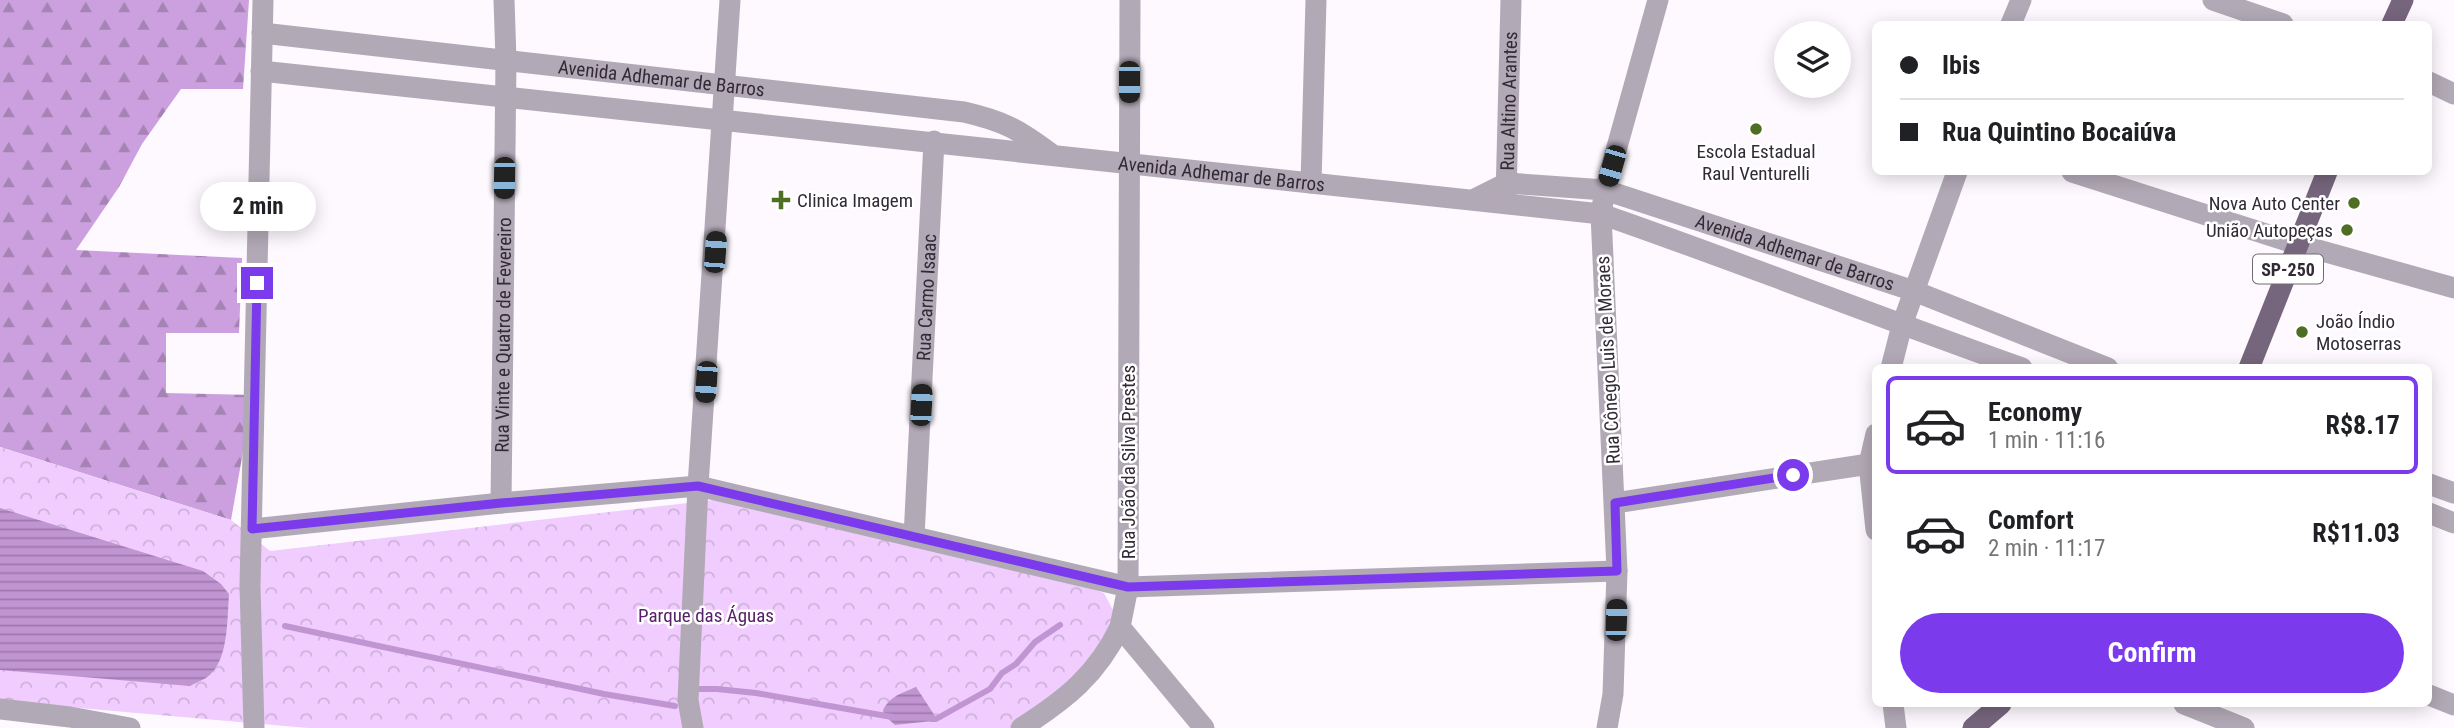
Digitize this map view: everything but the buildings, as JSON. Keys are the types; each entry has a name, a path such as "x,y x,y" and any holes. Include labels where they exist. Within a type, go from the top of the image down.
{"main road":[{"path":"2393,21 2403,0"},
{"name":"SP-250","path":"2251,364 2326,175"},
{"path":"1973,728 1998,707"}],"street":[{"path":"254,728 250,586 263,0"},
{"name":"Rua Vinte e Quatro de Fevereiro","path":"501,503 506,60 504,0"},
{"path":"693,728 688,700 698,486 730,0"},
{"name":"Rua João da Silva Prestes","path":"1021,728 1042,721 1066,699 1108,652 1120,627 1128,587 1130,0"},
{"path":"1311,183 1316,0"},
{"name":"Rua Altino Arantes","path":"1506,193 1511,0"},
{"name":"Rua Cônego Luis de Moraes","path":"1607,728 1613,694 1617,571 1601,214 1605,190 1658,0"},
{"path":"2012,21 2021,0"},
{"path":"2213,0 2274,21"},
{"name":"Avenida Adhemar de Barros","path":"262,33 964,111 996,119 1021,132 1052,155"},
{"name":"Avenida Adhemar de Barros","path":"261,71 1475,199 1506,193 1605,190 1914,291 2098,364"},
{"path":"2432,83 2454,93"},
{"name":"Rua Carmo Isaac","path":"914,537 934,141"},
{"path":"1893,364 1902,325 1956,175"},
{"path":"2081,175 2297,244 2454,288"},
{"name":"Avenida Adhemar de Barros","path":"1506,193 1601,214 1759,269 2011,364"},
{"path":"1759,269 1770,242"},
{"path":"1615,503 1872,465"},
{"path":"2432,485 2454,493"},
{"path":"252,529 698,486 1128,587 1617,571"},
{"path":"2432,514 2454,523"},
{"path":"1120,627 1205,728"},
{"path":"2432,696 2454,705"},
{"path":"1893,707 1896,728"},
{"path":"2192,707 2244,728"},
{"path":"0,709 70,717 130,728"}],"green space":[{"path":"0,0 249,0 243,89 181,89 142,144 119,187 76,250 242,258 239,333 166,333 166,393 253,395 231,520 0,447"},
{"name":"Parque das Águas","path":"0,447 231,520 270,551 722,499 1092,589 1104,593 1114,612 1109,632 1094,656 1019,728 308,728 0,701"}],"shaded area":[{"path":"0,508 203,571 221,584 229,594 227,628 223,651 214,671 190,686 0,670"},
{"path":"916,687 937,719 895,725 884,715 883,710 893,698"}],"waterway":[{"path":"931,719 936,719 990,689 1002,673 1016,664 1035,642 1060,625"},
{"path":"285,626 604,694 675,706"},
{"path":"699,689 756,693 892,717"}],"place":[{"name":"Escola Estadual Raul Venturelli","path":"1756,129"},
{"name":"Clinica Imagem","path":"781,200"},
{"name":"Nova Auto Center","path":"2354,203"},
{"name":"União Autopeças","path":"2347,230"},
{"name":"João Índio Motoserras","path":"2302,332"}],"route":[{"path":"257,283 252,529 698,486 1128,587 1617,571 1615,503 1793,475"}]}
